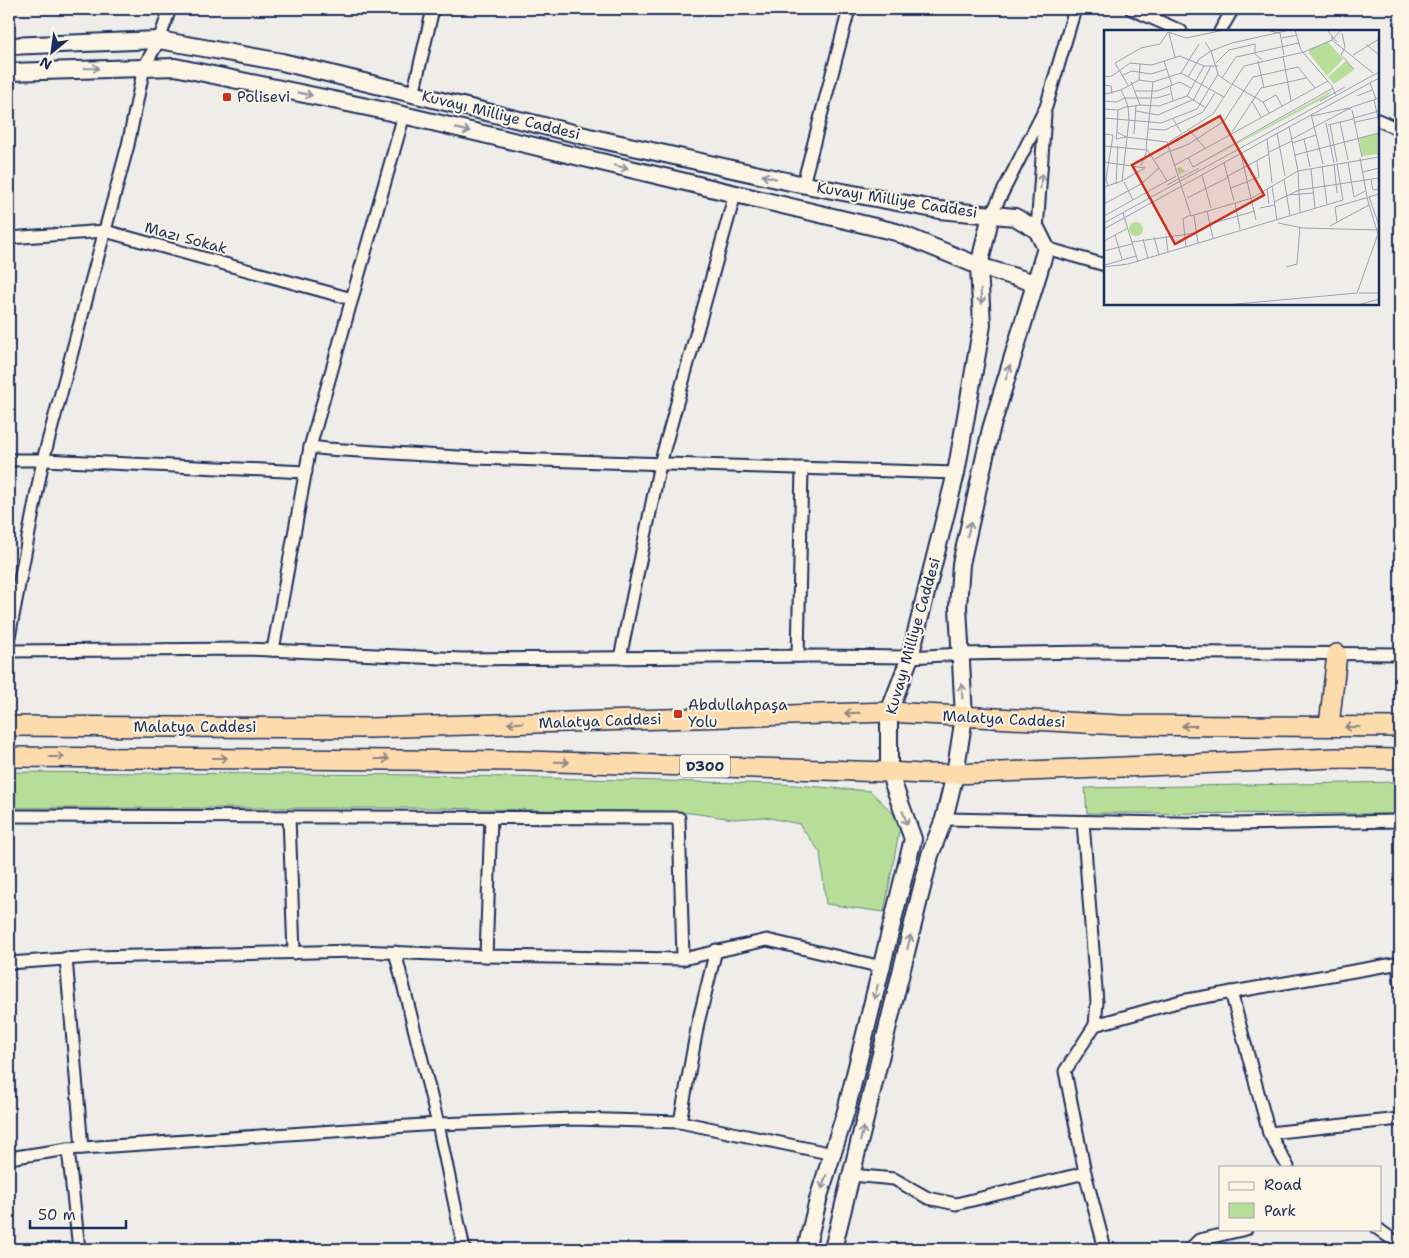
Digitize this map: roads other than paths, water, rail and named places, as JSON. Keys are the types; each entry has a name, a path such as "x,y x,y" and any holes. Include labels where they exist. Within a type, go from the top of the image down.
{"highway":[{"path":"1329,726 1337,654"},
{"name":"Malatya Caddesi","path":"9,726 370,728 889,712 1119,725 1400,727"},
{"name":"Malatya Caddesi","path":"9,756 524,760 921,774 1335,758 1400,758"}],"main road":[{"name":"Kuvayı Milliye Caddesi","path":"9,46 159,40 282,62 589,137 802,184 939,210 1015,217 1037,230"},
{"name":"Kuvayı Milliye Caddesi","path":"9,72 175,67 404,116 896,232 979,266 1035,283"},
{"name":"Kuvayı Milliye Caddesi","path":"806,1249 819,1196 846,1111 913,839 889,772 889,712 910,657 956,473 982,325 979,266 992,215"},
{"path":"1037,230 1046,248"},
{"name":"Kuvayı Milliye Caddesi","path":"834,1249 930,855 944,819 955,774 964,717 958,607 961,564 991,429 1046,248"}],"street":[{"path":"9,637 43,460 128,145 144,68 159,40 170,9"},
{"path":"412,94 433,9"},
{"path":"802,184 849,9"},
{"path":"992,215 1046,107 1075,9"},
{"path":"1131,9 1179,30"},
{"path":"1221,30 1233,9"},
{"path":"1037,230 1046,107"},
{"path":"273,650 310,447 404,116"},
{"path":"1379,120 1400,130"},
{"path":"620,658 660,464 735,194"},
{"name":"Mazı Sokak","path":"9,238 104,231 352,298"},
{"path":"1046,248 1104,265"},
{"path":"310,447 475,458 956,473"},
{"path":"9,460 306,472"},
{"path":"798,656 802,468"},
{"path":"9,651 247,649 462,659 910,657 960,654 1093,652 1400,654"},
{"path":"9,816 679,818 682,959"},
{"path":"289,817 294,953"},
{"path":"486,956 491,818"},
{"path":"944,819 1231,824 1400,821"},
{"path":"1083,822 1097,1002 1095,1025 1065,1071 1085,1173 1105,1249"},
{"path":"9,962 66,958 356,951 486,956 682,959 767,940 882,967"},
{"path":"680,1122 698,1023 716,950"},
{"path":"395,952 438,1124 464,1249"},
{"path":"66,958 82,1148"},
{"path":"1095,1025 1181,1001 1399,964 1400,982"},
{"path":"1231,992 1268,1133 1287,1166"},
{"path":"9,1158 82,1148 438,1124 574,1119 680,1122 832,1154"},
{"path":"1268,1133 1400,1119"},
{"path":"68,1149 78,1249"},
{"path":"852,1175 894,1179 928,1198 956,1204 1085,1173"},
{"path":"1190,1249 1199,1240 1242,1230"},
{"path":"1379,1230 1400,1245"}],"place":[{"name":"Polisevi","path":"227,97"},
{"name":"Abdullahpaşa Yolu","path":"678,714"}]}
